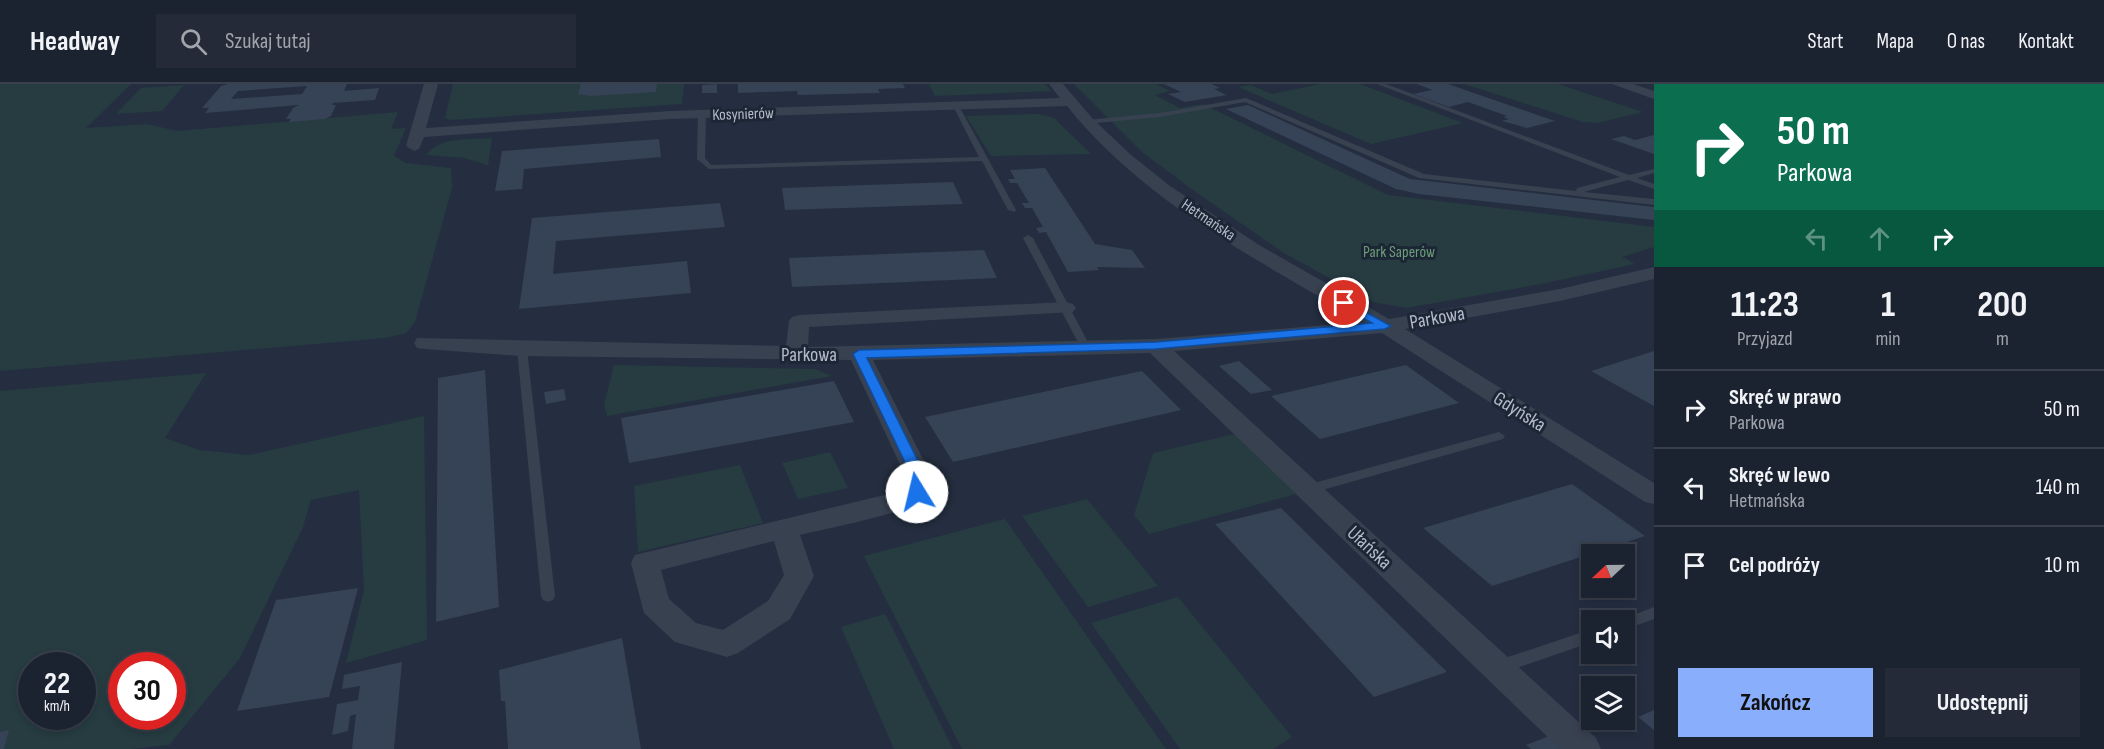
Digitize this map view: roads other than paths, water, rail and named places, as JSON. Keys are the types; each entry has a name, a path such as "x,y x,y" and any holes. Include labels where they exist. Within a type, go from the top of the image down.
{"street":[{"name":"Kosynierów","path":"431,84 416,140 702,114 1068,102"},
{"name":"Hetmańska","path":"1056,84 1086,122 1119,153 1177,197 1269,258 1385,326"},
{"path":"1619,84 1654,95"},
{"path":"1645,275 1654,286"},
{"name":"Parkowa","path":"425,343 522,349 796,354 1156,346 1385,326 1560,295 1645,275"},
{"path":"796,354 799,321 1066,308"},
{"name":"Gdyńska","path":"1385,326 1654,495"},
{"name":"Ułańska","path":"1156,346 1584,749"},
{"path":"784,529 799,576 779,610 727,644 686,633 655,605 645,562 905,499 917,492 918,475 859,354"}],"lane":[{"path":"1380,84 1654,187"},
{"path":"1086,122 1160,115 1246,100 1422,176 1654,202"},
{"path":"956,106 1012,210"},
{"path":"702,114 701,159 709,167 985,159"},
{"path":"1571,193 1654,171"},
{"path":"1028,238 1086,348"},
{"path":"522,349 548,596"},
{"path":"1308,489 1499,436"},
{"path":"1635,620 1654,613"},
{"path":"1498,668 1581,639"}],"park label":[{"name":"Park Saperów","path":"1399,251"}]}
